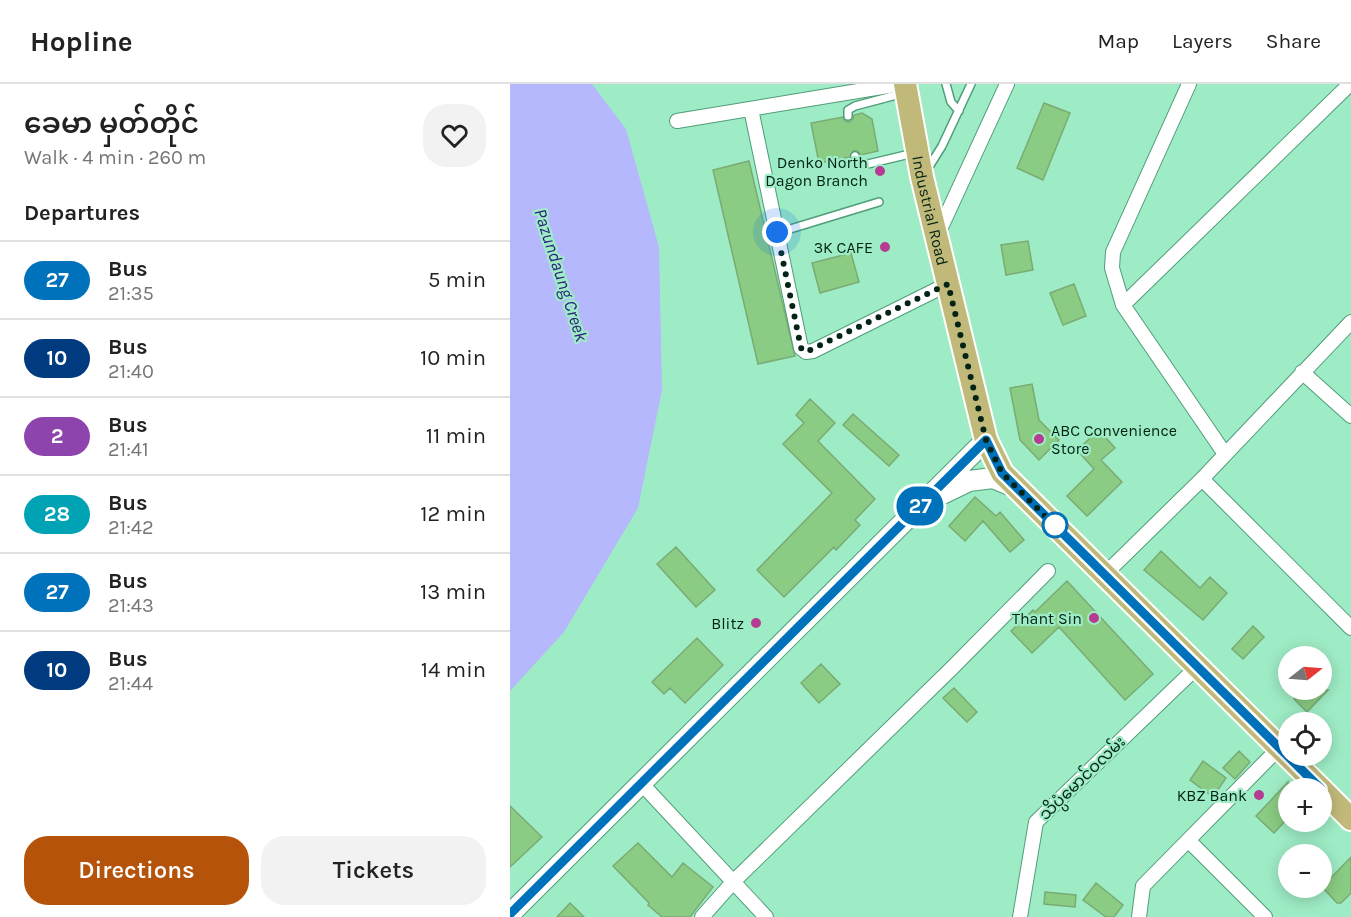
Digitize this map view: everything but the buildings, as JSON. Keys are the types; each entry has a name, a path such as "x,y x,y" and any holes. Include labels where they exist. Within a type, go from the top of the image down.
{"main road":[{"name":"Industrial Road","path":"904,87 922,177 986,440 1002,473 1278,747"},
{"path":"510,914 986,440"},
{"path":"918,508 948,490 969,481 993,478 1017,488"},
{"name":"Industrial Road","path":"1297,766 1310,778"},
{"name":"Industrial Road","path":"1332,800 1351,819"}],"street":[{"path":"937,236 1007,84"},
{"path":"1189,84 1113,252 1112,268 1123,305 1225,454"},
{"path":"1123,305 1350,84"},
{"path":"677,121 904,87"},
{"path":"751,109 801,348 806,352 948,284"},
{"path":"1104,575 1202,479 1351,322"},
{"path":"1302,372 1351,415"},
{"path":"1202,479 1351,628"},
{"path":"702,917 734,881 1048,571"},
{"name":"သိပ္ပံမောင်ဝလမ်း","path":"1020,917 1036,822 1197,667"},
{"path":"1139,917 1143,886 1278,749"},
{"path":"641,783 766,917"},
{"path":"1189,841 1265,917"}],"lane":[{"path":"946,84 951,102 959,111"},
{"path":"922,177 942,146 971,84"},
{"path":"848,116 848,110 855,106 904,87"},
{"path":"855,156 861,163 868,164 917,152"},
{"path":"777,232 879,202"}],"water":[{"name":"Pazundaung Creek","path":"510,84 592,84 626,129 659,247 662,390 638,508 564,632 510,691"}],"bus line":[{"name":"27","path":"510,914 986,440 1002,473 1310,778"}],"place":[{"name":"Denko North Dagon Branch","path":"880,171"},
{"name":"3K CAFE","path":"885,247"},
{"name":"ABC Convenience Store","path":"1039,439"},
{"name":"Thant Sin","path":"1094,618"},
{"name":"Blitz","path":"756,623"},
{"name":"KBZ Bank","path":"1259,795"}],"route":[{"path":"777,232 801,348 806,352 813,351 948,284 986,440 1002,473 1061,532 1055,525"}]}
